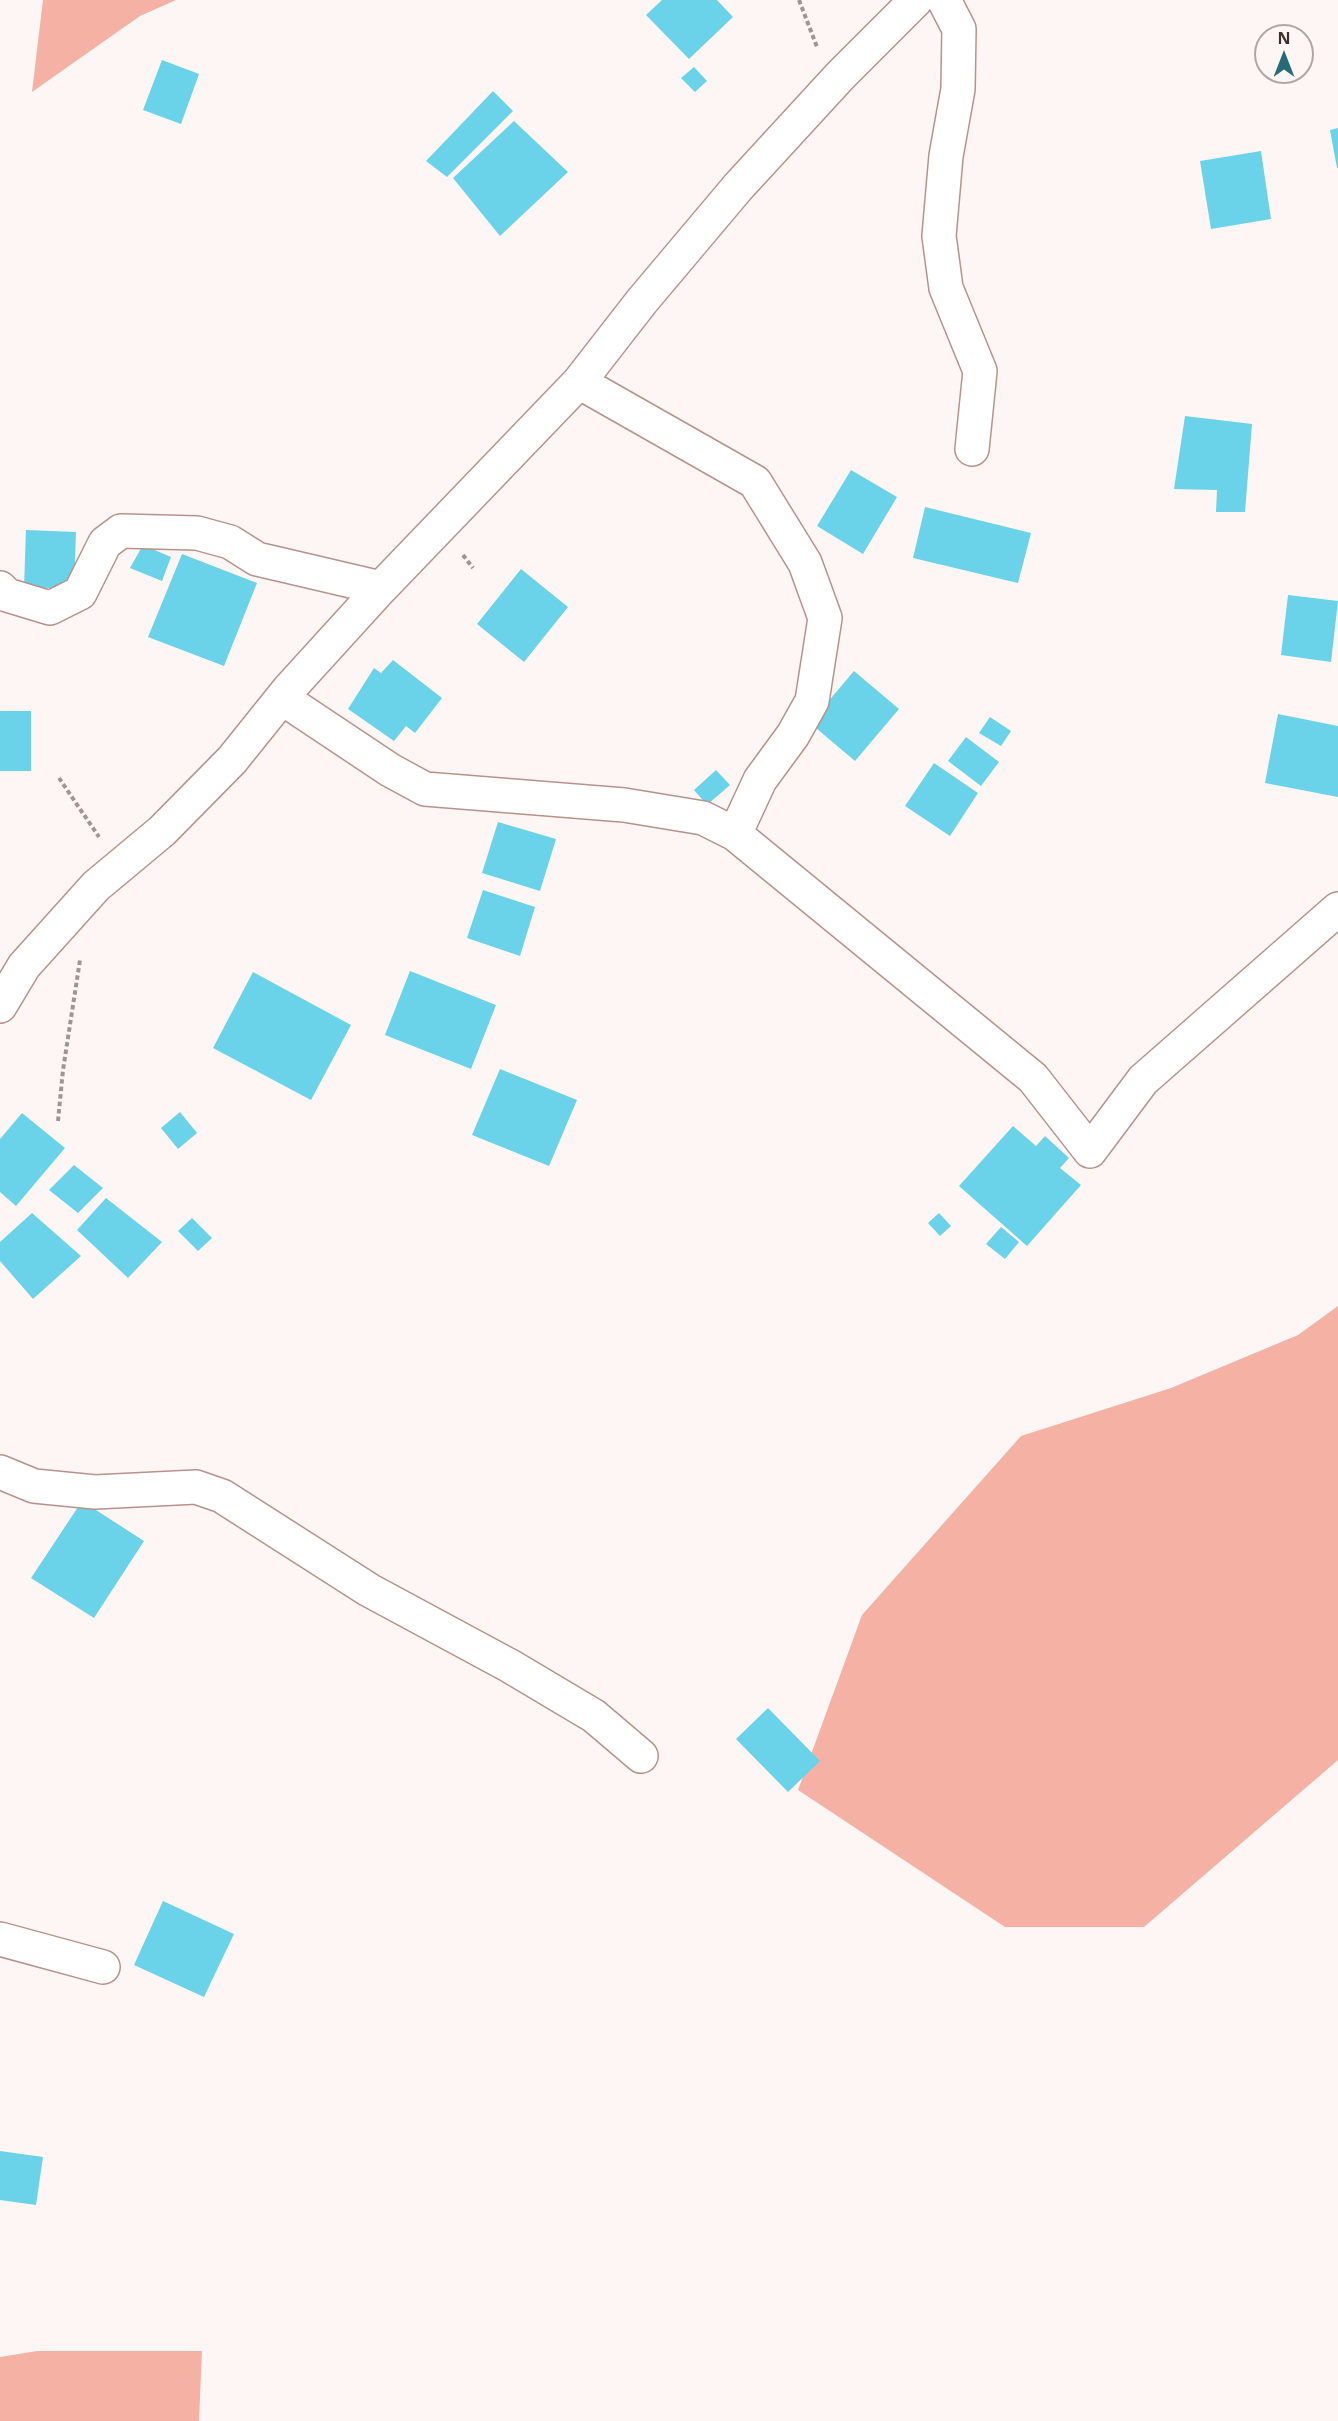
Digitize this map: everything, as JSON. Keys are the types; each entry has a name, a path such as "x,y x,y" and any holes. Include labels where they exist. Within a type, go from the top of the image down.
{"street":[{"path":"0,1006 24,966 96,886 162,831 232,760 282,698 381,588 579,382 642,301 738,187 840,76 916,0"},
{"path":"944,0 959,28 958,89 946,156 939,236 946,288 980,371 972,449"},
{"path":"579,382 755,482 805,564 825,618 812,701 794,735 760,780 735,834"},
{"path":"0,588 7,595 50,608 80,593 105,543 122,531 197,533 230,542 257,559 381,588"},
{"path":"282,698 390,770 425,789 624,805 703,818 735,834 1033,1078 1090,1151 1143,1080 1338,909"},
{"path":"0,1472 34,1485 95,1492 196,1487 222,1496 369,1590 510,1666 594,1716 641,1756"},
{"path":"0,1939 103,1967"}],"path":[{"path":"799,0 817,47 840,76"},
{"path":"59,778 100,839 96,886"},
{"path":"58,1121 63,1070 82,951"}],"shaded area":[{"path":"43,0 176,0 140,16 32,92"},
{"path":"1338,1306 1338,1760 1144,1927 1005,1927 798,1790 862,1615 1021,1436 1171,1388 1298,1335"},
{"path":"37,2351 202,2351 199,2421 0,2421 0,2357"}],"building":[{"path":"662,0 717,0 733,17 689,59 646,15"},
{"path":"162,60 199,74 181,124 143,110"},
{"path":"694,67 707,81 695,92 681,78"},
{"path":"493,91 513,111 447,177 426,161"},
{"path":"514,121 568,172 500,236 453,178"},
{"path":"1338,128 1338,168 1337,168 1330,130"},
{"path":"1261,151 1271,219 1211,229 1200,161"},
{"path":"1185,416 1252,424 1245,512 1216,512 1217,490 1174,489"},
{"path":"851,470 897,497 863,554 817,526"},
{"path":"925,507 1031,533 1018,583 913,558"},
{"path":"26,530 76,532 74,589 24,587"},
{"path":"143,545 171,557 162,581 130,568"},
{"path":"182,554 257,583 224,666 148,637"},
{"path":"521,569 568,607 524,662 477,624"},
{"path":"1288,595 1338,601 1331,662 1281,655"},
{"path":"393,660 442,698 415,733 406,726 394,741 348,709 374,668 381,673"},
{"path":"854,671 899,709 855,761 810,723"},
{"path":"0,711 31,711 31,771 0,771"},
{"path":"1278,714 1338,726 1338,797 1265,783"},
{"path":"990,717 1011,731 1001,746 979,733"},
{"path":"966,737 999,762 981,786 948,761"},
{"path":"934,763 978,793 950,836 905,806"},
{"path":"716,770 730,785 707,805 694,790"},
{"path":"498,822 556,839 540,891 482,873"},
{"path":"483,890 535,907 520,956 467,938"},
{"path":"410,971 496,1005 471,1069 385,1035"},
{"path":"253,972 351,1025 311,1100 213,1048"},
{"path":"500,1069 577,1100 549,1166 472,1135"},
{"path":"180,1112 197,1133 178,1149 161,1128"},
{"path":"22,1113 65,1148 16,1206 0,1192 0,1139"},
{"path":"1013,1126 1036,1146 1045,1136 1069,1158 1060,1168 1081,1185 1027,1246 959,1186"},
{"path":"74,1165 103,1188 78,1213 49,1190"},
{"path":"106,1198 162,1242 128,1278 77,1230"},
{"path":"32,1213 81,1256 33,1299 0,1261 0,1242"},
{"path":"939,1213 951,1226 940,1236 928,1223"},
{"path":"192,1218 212,1238 198,1251 178,1231"},
{"path":"1001,1227 1019,1242 1005,1259 986,1244"},
{"path":"82,1501 144,1541 94,1618 31,1578"},
{"path":"768,1708 820,1761 788,1792 736,1739"},
{"path":"163,1901 234,1934 204,1997 134,1965"},
{"path":"0,2151 43,2157 36,2205 0,2200"}]}
